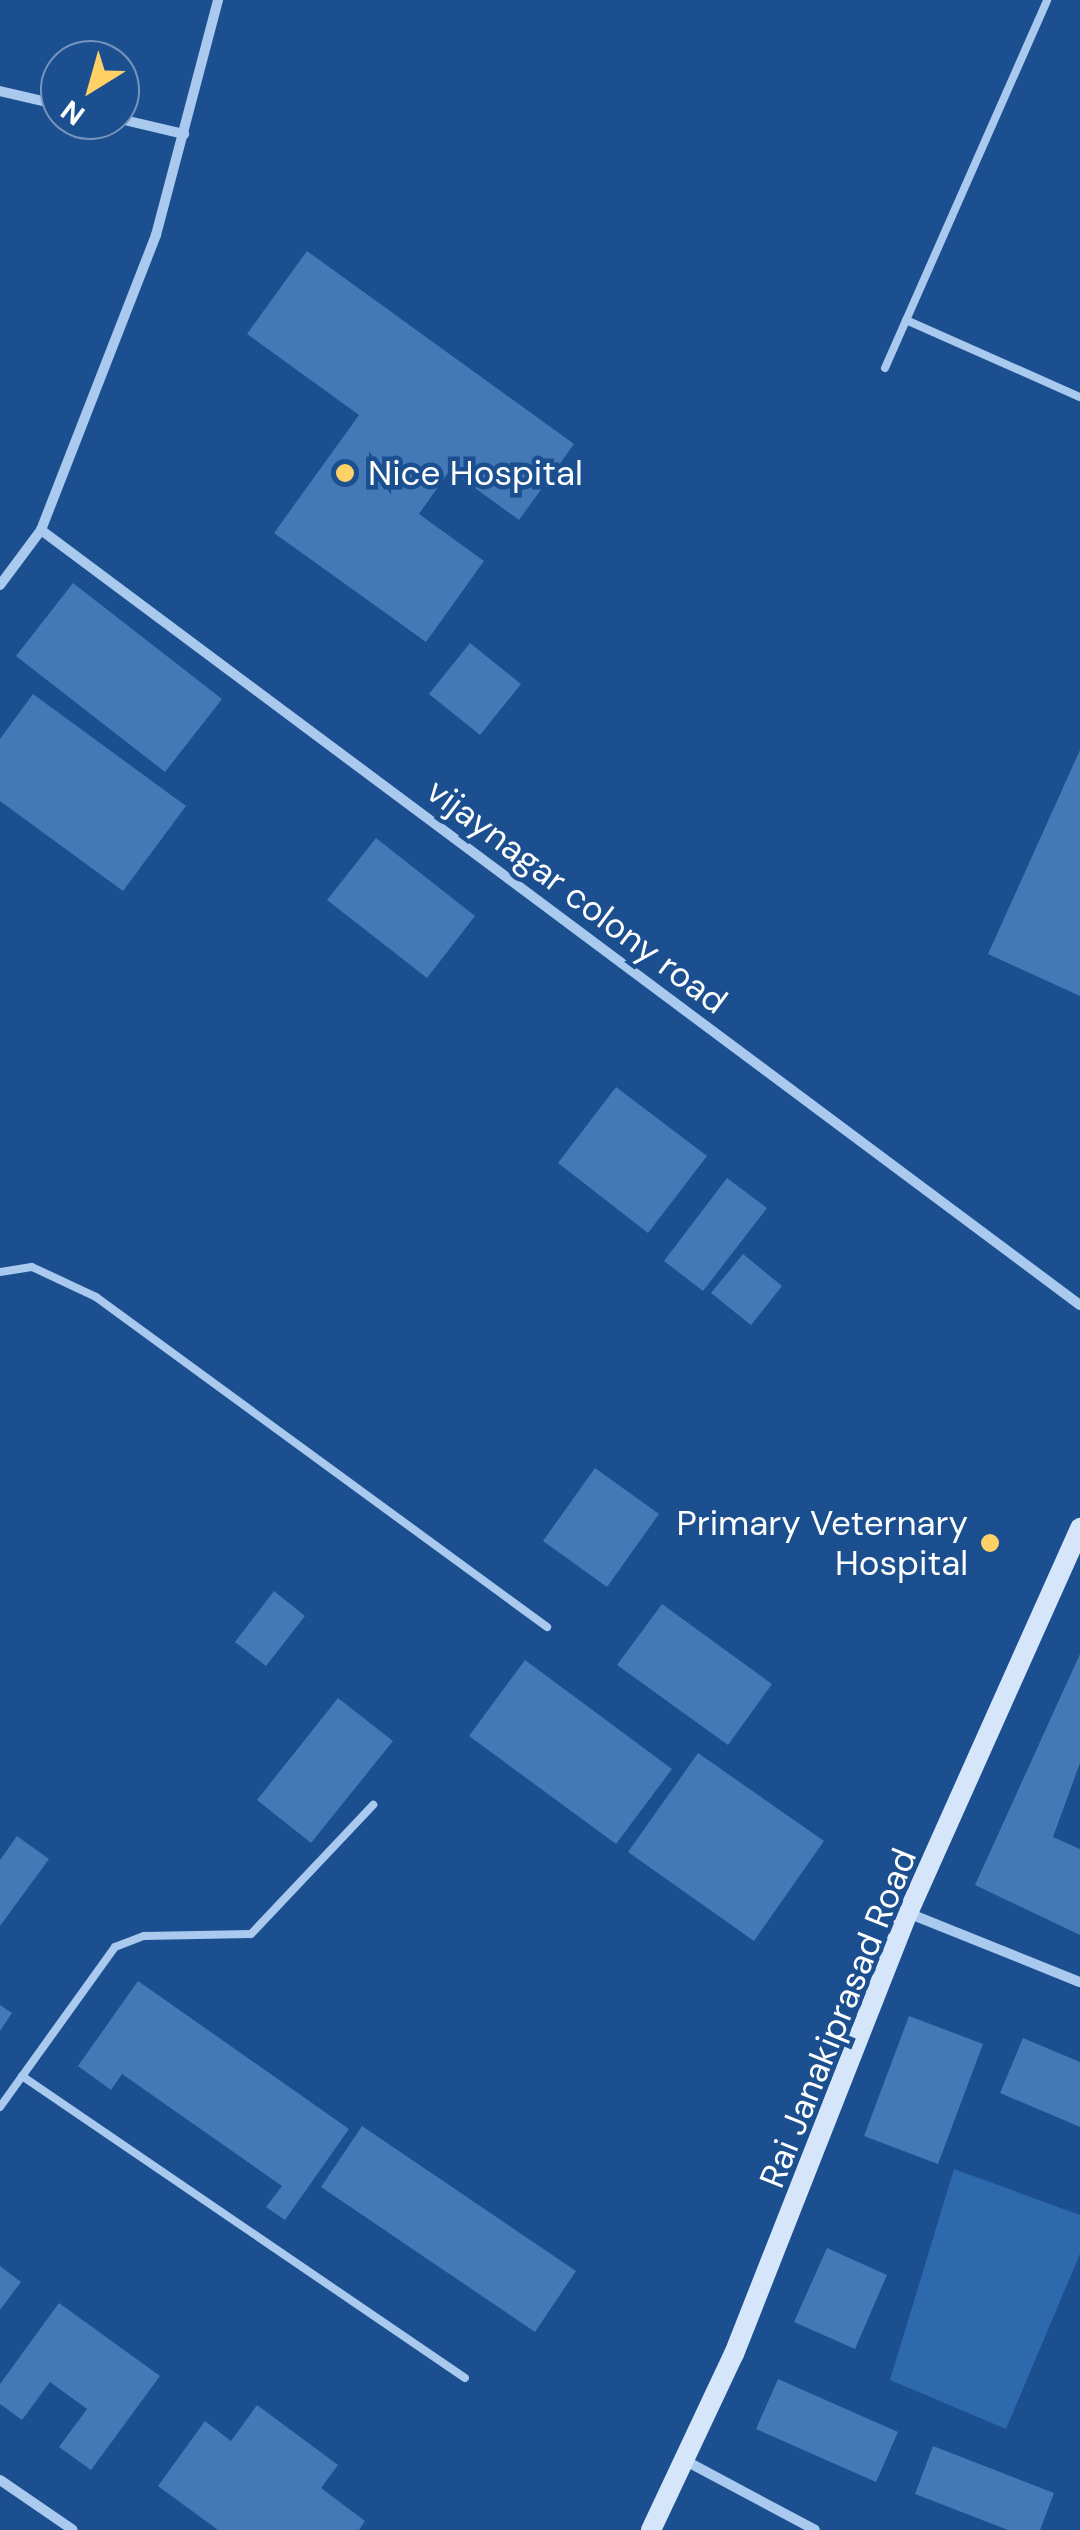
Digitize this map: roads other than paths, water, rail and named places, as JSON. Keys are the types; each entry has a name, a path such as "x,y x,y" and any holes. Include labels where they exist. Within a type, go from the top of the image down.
{"main road":[{"name":"Rai Janakiprasad Road","path":"651,2530 686,2461 828,2130 908,1914 1080,1528"}],"street":[{"path":"0,585 41,530 156,234 218,0"},
{"path":"0,91 40,100"},
{"path":"140,124 184,134"},
{"name":"vijaynagar colony road","path":"41,530 1080,1305"},
{"path":"908,1914 1080,1982"},
{"path":"686,2461 815,2530"},
{"path":"0,2480 73,2530"}],"lane":[{"path":"884,368 1047,0"},
{"path":"906,320 1080,397"},
{"path":"0,1272 32,1266 96,1297 548,1627"},
{"path":"0,2108 116,1947 144,1936 251,1934 373,1804"},
{"path":"22,2076 465,2378"}],"place":[{"name":"Nice Hospital","path":"345,473"},
{"name":"Primary Veternary Hospital","path":"990,1543"}]}
